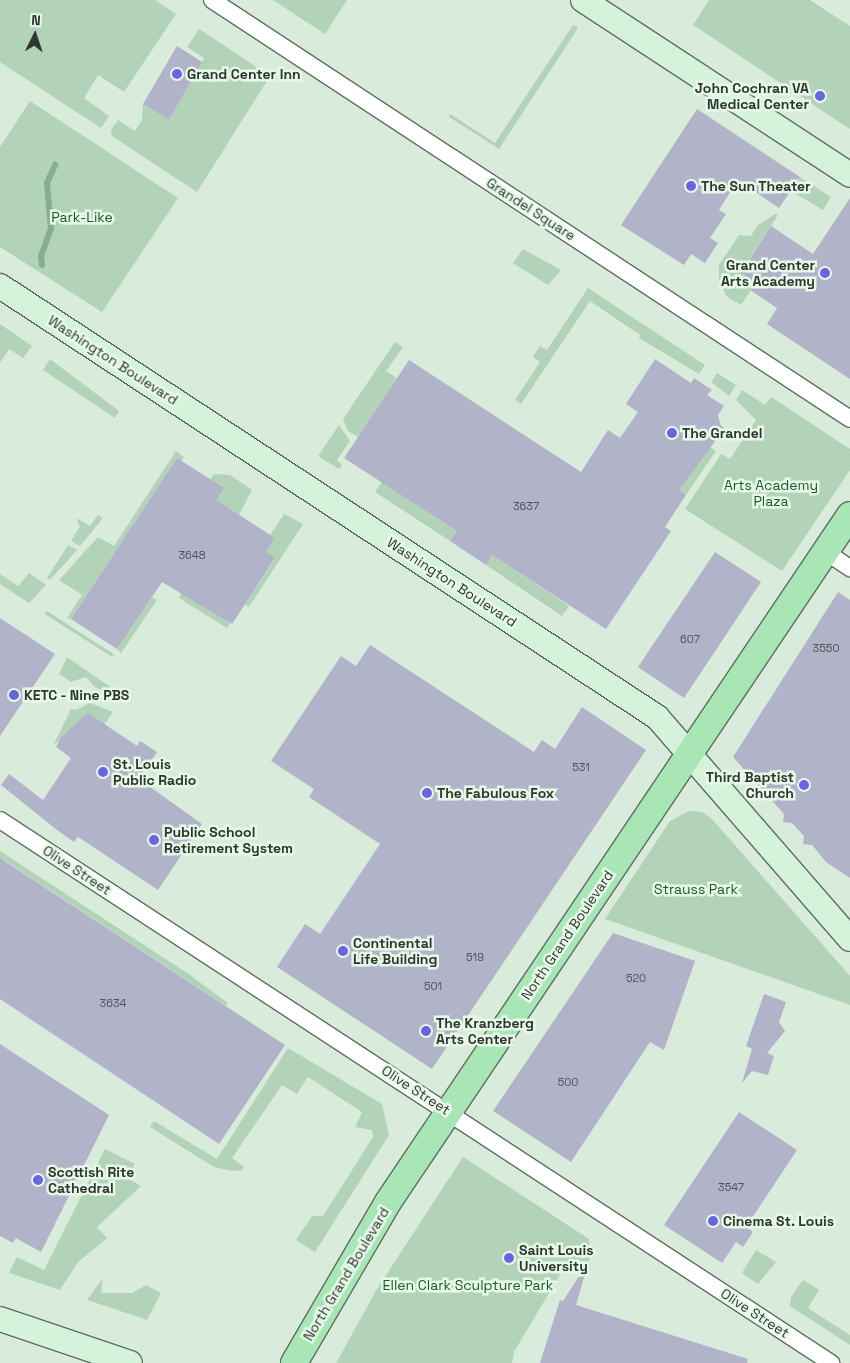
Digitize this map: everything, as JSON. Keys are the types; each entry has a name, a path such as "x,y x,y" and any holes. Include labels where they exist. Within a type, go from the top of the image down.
{"main road":[{"path":"584,0 850,175"},
{"name":"Washington Boulevard","path":"0,286 640,705 667,726 850,939"},
{"name":"North Grand Boulevard","path":"294,1363 351,1260 850,514"},
{"path":"0,1319 130,1363"}],"street":[{"name":"Grandel Square","path":"212,0 850,419"},
{"path":"826,552 850,568"},
{"name":"Olive Street","path":"0,820 832,1363"}],"green space":[{"path":"0,0 155,0 176,14 124,92 98,75 84,98 109,116 101,128 0,62"},
{"path":"273,0 347,0 325,34"},
{"name":"John Cochran VA Medical Center","path":"709,0 810,0 850,26 850,129 693,25"},
{"path":"573,25 578,28 499,149 449,117 450,114 495,143"},
{"path":"199,29 270,76 197,192 112,136 111,130 118,120 135,131 142,120 143,104 169,120 204,58 187,47"},
{"name":"Park-Like","path":"30,101 178,198 102,312 0,247 0,147"},
{"path":"800,177 831,197 823,210 791,191"},
{"path":"775,214 778,215 741,272 756,282 741,305 726,296 719,278 719,265 739,235 751,236 757,226"},
{"path":"523,249 561,270 548,285 513,263"},
{"path":"588,288 705,365 699,374 639,338 640,335 590,301 521,404 515,400 540,362 533,357 540,346 547,350"},
{"path":"0,324 32,346 23,358 9,349 0,363"},
{"path":"395,342 403,347 386,371 397,378 358,437 348,431 343,419"},
{"path":"50,359 119,411 115,418 43,370"},
{"path":"717,373 736,385 729,396 711,382"},
{"name":"Arts Academy Plaza","path":"742,390 765,405 771,397 850,449 850,470 782,571 685,509 721,454 730,459 756,420 736,400"},
{"path":"720,424 727,430 719,440 705,439 704,443 716,451 686,495 679,490 707,449 700,445 706,435 712,438 720,435"},
{"path":"339,425 350,441 337,460 342,465 339,469 318,456"},
{"path":"176,451 184,457 181,461 177,458 71,619 67,618 82,595 59,580 98,537 114,546"},
{"path":"214,474 230,475 252,490 239,515 215,501 210,480"},
{"path":"382,482 457,531 450,541 375,492"},
{"path":"284,514 303,524 249,607 245,604 275,559 266,552 275,538 270,535"},
{"path":"98,515 103,518 80,546 71,541 80,526 76,518 90,526"},
{"path":"68,545 77,550 50,580 47,578"},
{"path":"492,555 569,606 562,616 486,565"},
{"path":"29,573 46,585 29,603 0,584 0,574 18,586"},
{"path":"175,587 230,623 227,628 179,598 181,594"},
{"path":"152,597 157,600 121,653 117,649"},
{"path":"47,611 114,654 112,657 45,614"},
{"path":"67,657 119,693 116,696 95,687 86,677 71,682 59,674"},
{"path":"90,703 113,712 104,725 88,714 53,746 71,709 76,710"},
{"name":"Strauss Park","path":"689,811 702,812 712,819 850,976 850,1005 605,919 670,821"},
{"path":"0,851 190,975 228,1003 226,1006 4,860 0,865"},
{"path":"288,1048 382,1104 389,1135 315,1252 296,1240 312,1216 323,1216 373,1137 372,1130 355,1127 362,1112 308,1077 297,1094 282,1085 232,1158 244,1167 242,1170 232,1171 214,1167 150,1127 154,1121 217,1159"},
{"path":"105,1149 135,1164 127,1178 141,1186 97,1227 107,1238 78,1262 60,1290 9,1273 17,1257 44,1270"},
{"name":"Ellen Clark Sculpture Park","path":"463,1157 589,1239 590,1271 571,1259 567,1263 514,1352 512,1363 336,1363 377,1289"},
{"path":"756,1250 776,1262 758,1284 742,1273"},
{"path":"103,1278 101,1293 132,1293 146,1285 161,1293 147,1320 87,1300"},
{"path":"803,1280 819,1290 808,1308 850,1335 850,1345 790,1306 791,1297"}],"building":[{"name":"Grand Center Inn","path":"177,46 202,62 169,120 143,104"},
{"name":"The Sun Theater","path":"697,109 800,177 779,208 738,180 719,210 726,214 710,238 718,243 705,263 691,254 684,265 621,225"},
{"name":"Grand Center Arts Academy","path":"850,198 850,379 767,324 777,308 750,290 756,282 741,273 771,226 813,254"},
{"path":"655,359 691,383 694,378 712,390 707,395 724,406 718,415 722,432 679,490 686,495 665,527 671,531 606,629 492,555 486,565 450,541 457,531 344,458 409,360 581,472 608,430 620,438 638,412 626,404"},
{"path":"177,458 224,488 216,500 275,538 266,552 275,558 232,624 162,582 117,649 71,619"},
{"path":"715,552 761,582 684,698 638,667"},
{"name":"Third Baptist Church","path":"838,592 850,600 850,878 826,862 812,845 803,844 804,836 792,823 783,822 784,814 733,757"},
{"name":"KETC - Nine PBS","path":"0,618 55,654 0,736"},
{"path":"370,645 534,752 542,740 555,749 582,707 646,750 432,1069 277,967 305,924 320,934 380,844 309,797 314,789 271,761 341,656 356,666"},
{"path":"88,713 137,746 140,741 157,752 139,779 202,824 158,890 78,837 74,842 1,785 9,774 43,800 71,758 56,747 62,736"},
{"path":"0,858 285,1045 219,1144 0,999"},
{"path":"613,933 695,961 664,1050 650,1042 571,1162 493,1111"},
{"path":"764,994 786,1002 779,1022 785,1031 767,1053 774,1056 768,1075 752,1071 742,1083 752,1049 746,1046"},
{"name":"Scottish Rite Cathedral","path":"0,1044 109,1115 41,1252 16,1238 13,1243 0,1236"},
{"path":"739,1112 797,1150 746,1227 753,1232 743,1247 736,1242 722,1263 664,1225"},
{"path":"581,1273 585,1274 576,1305 748,1359 747,1363 540,1363 560,1300 563,1301"}],"waterway":[{"path":"42,265 41,256 51,229 47,183 55,165"}],"place":[{"name":"Grand Center Inn","path":"177,74"},
{"name":"John Cochran VA Medical Center","path":"820,96"},
{"name":"The Sun Theater","path":"691,186"},
{"name":"Grand Center Arts Academy","path":"825,273"},
{"name":"The Grandel","path":"672,433"},
{"name":"KETC - Nine PBS","path":"14,695"},
{"name":"St. Louis Public Radio","path":"103,772"},
{"name":"Third Baptist Church","path":"804,785"},
{"name":"The Fabulous Fox","path":"427,793"},
{"name":"Public School Retirement System","path":"154,840"},
{"name":"Continental Life Building","path":"343,951"},
{"name":"The Kranzberg Arts Center","path":"426,1031"},
{"name":"Scottish Rite Cathedral","path":"38,1180"},
{"name":"Cinema St. Louis","path":"713,1221"},
{"name":"Saint Louis University","path":"509,1258"}]}
